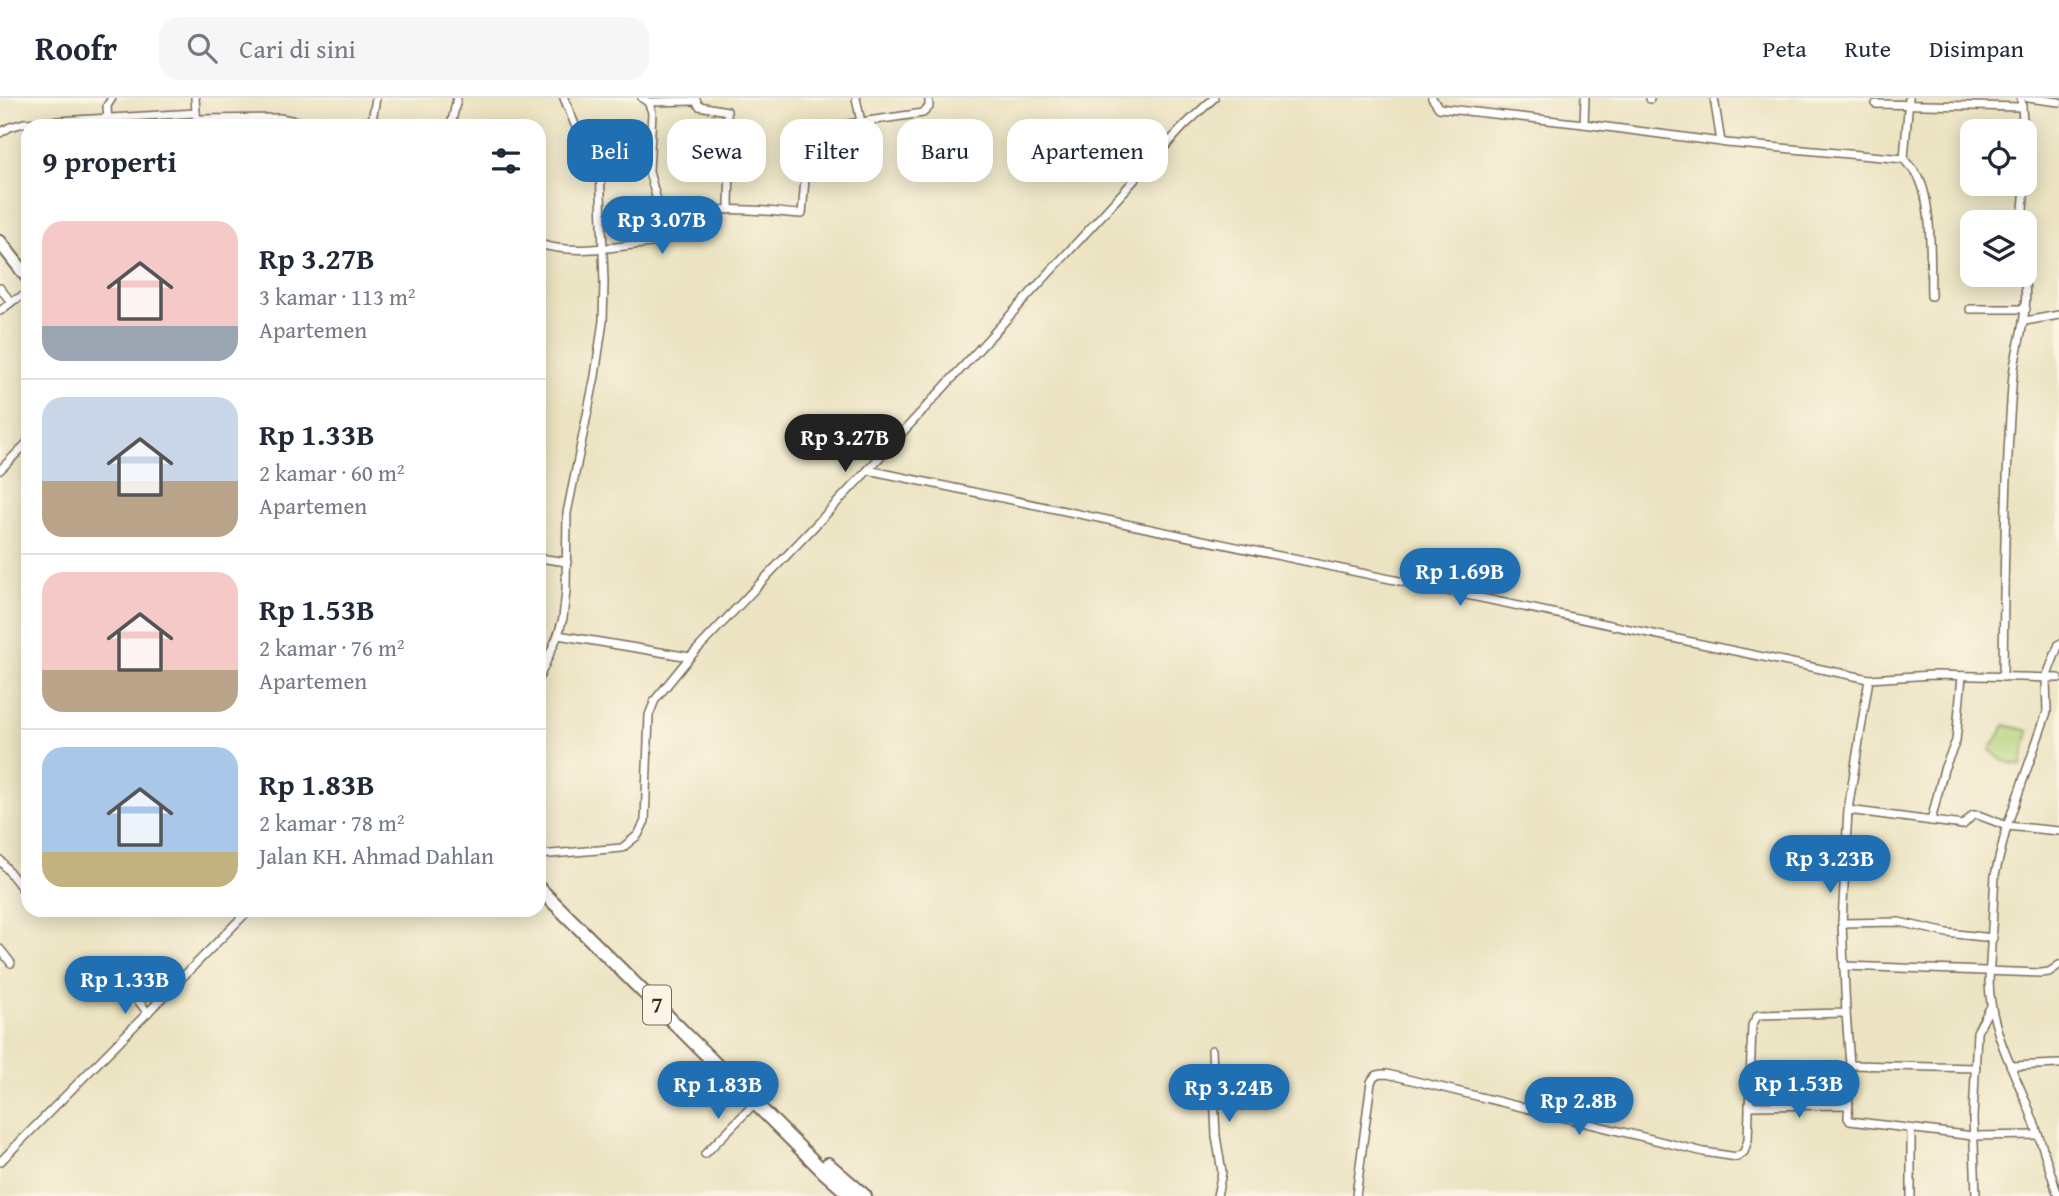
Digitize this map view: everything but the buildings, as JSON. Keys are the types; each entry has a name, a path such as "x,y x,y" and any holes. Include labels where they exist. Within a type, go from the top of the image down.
{"highway":[{"path":"0,242 21,269"},
{"name":"7","path":"546,895 753,1105 851,1196"},
{"name":"7","path":"775,1123 799,1139 865,1196"}],"street":[{"path":"107,119 107,106 112,98"},
{"path":"195,98 197,119"},
{"path":"372,119 376,98"},
{"path":"452,119 457,98"},
{"path":"546,662 563,618 568,513 603,321 600,165 592,148 578,132 564,98"},
{"path":"856,98 860,119"},
{"path":"881,119 923,113 929,107 929,98"},
{"path":"546,854 622,848 638,835 645,821 651,706 690,657 868,470 1184,126 1214,98"},
{"path":"1432,98 1439,108 1584,124 1742,146 1904,159"},
{"path":"1584,124 1585,98"},
{"path":"1714,98 1721,142"},
{"path":"2028,98 2059,102"},
{"path":"669,235 654,195 649,172 652,112 645,100 695,99 699,106 727,111 727,147 730,153 729,210"},
{"path":"1909,101 1904,159 1922,188 1928,225 1931,296"},
{"path":"1876,104 1909,101 2021,102"},
{"path":"238,119 285,119"},
{"path":"0,133 21,124"},
{"path":"546,246 559,249 603,248 661,242 668,239 675,224 704,211 802,214 805,182"},
{"path":"2003,677 2007,463 2012,380 2025,321 2026,287"},
{"path":"0,288 11,302"},
{"path":"0,311 21,297"},
{"path":"1970,309 2026,309"},
{"path":"2025,321 2059,315"},
{"path":"0,470 21,449"},
{"path":"868,470 1869,679 1962,682 2003,677 2059,678"},
{"path":"546,559 567,562"},
{"path":"558,635 690,657"},
{"path":"2058,1196 2038,1135 1998,1036 1991,1006 1990,971 1994,882 2007,826 2047,712 2046,678 2059,645"},
{"path":"1869,679 1848,810 1842,923 1850,1065 1850,1121 1973,1136 2038,1135"},
{"path":"1931,821 1944,769 1956,741 1962,682"},
{"path":"1848,810 1963,825 1978,815 2007,826 2059,831"},
{"path":"0,860 21,887"},
{"path":"0,1162 242,917"},
{"path":"1842,923 1899,922 1947,933 1993,938"},
{"path":"0,949 11,963"},
{"path":"1844,966 2045,973 2059,965"},
{"path":"119,976 148,1013"},
{"path":"1976,1196 1973,1136 1977,1032 1991,1006"},
{"path":"1356,1196 1371,1082 1380,1074 1730,1157 1741,1156 1746,1147 1752,1025 1755,1017 1846,1013"},
{"path":"1212,1050 1216,1136 1222,1172 1217,1196"},
{"path":"2011,1066 2059,1063"},
{"path":"1850,1065 1976,1068"},
{"path":"705,1154 753,1105"},
{"path":"1749,1106 1849,1105"},
{"path":"1911,1129 1911,1196"}],"green space":[{"path":"2005,725 2029,731 2021,766 2003,761 1990,750"}]}
